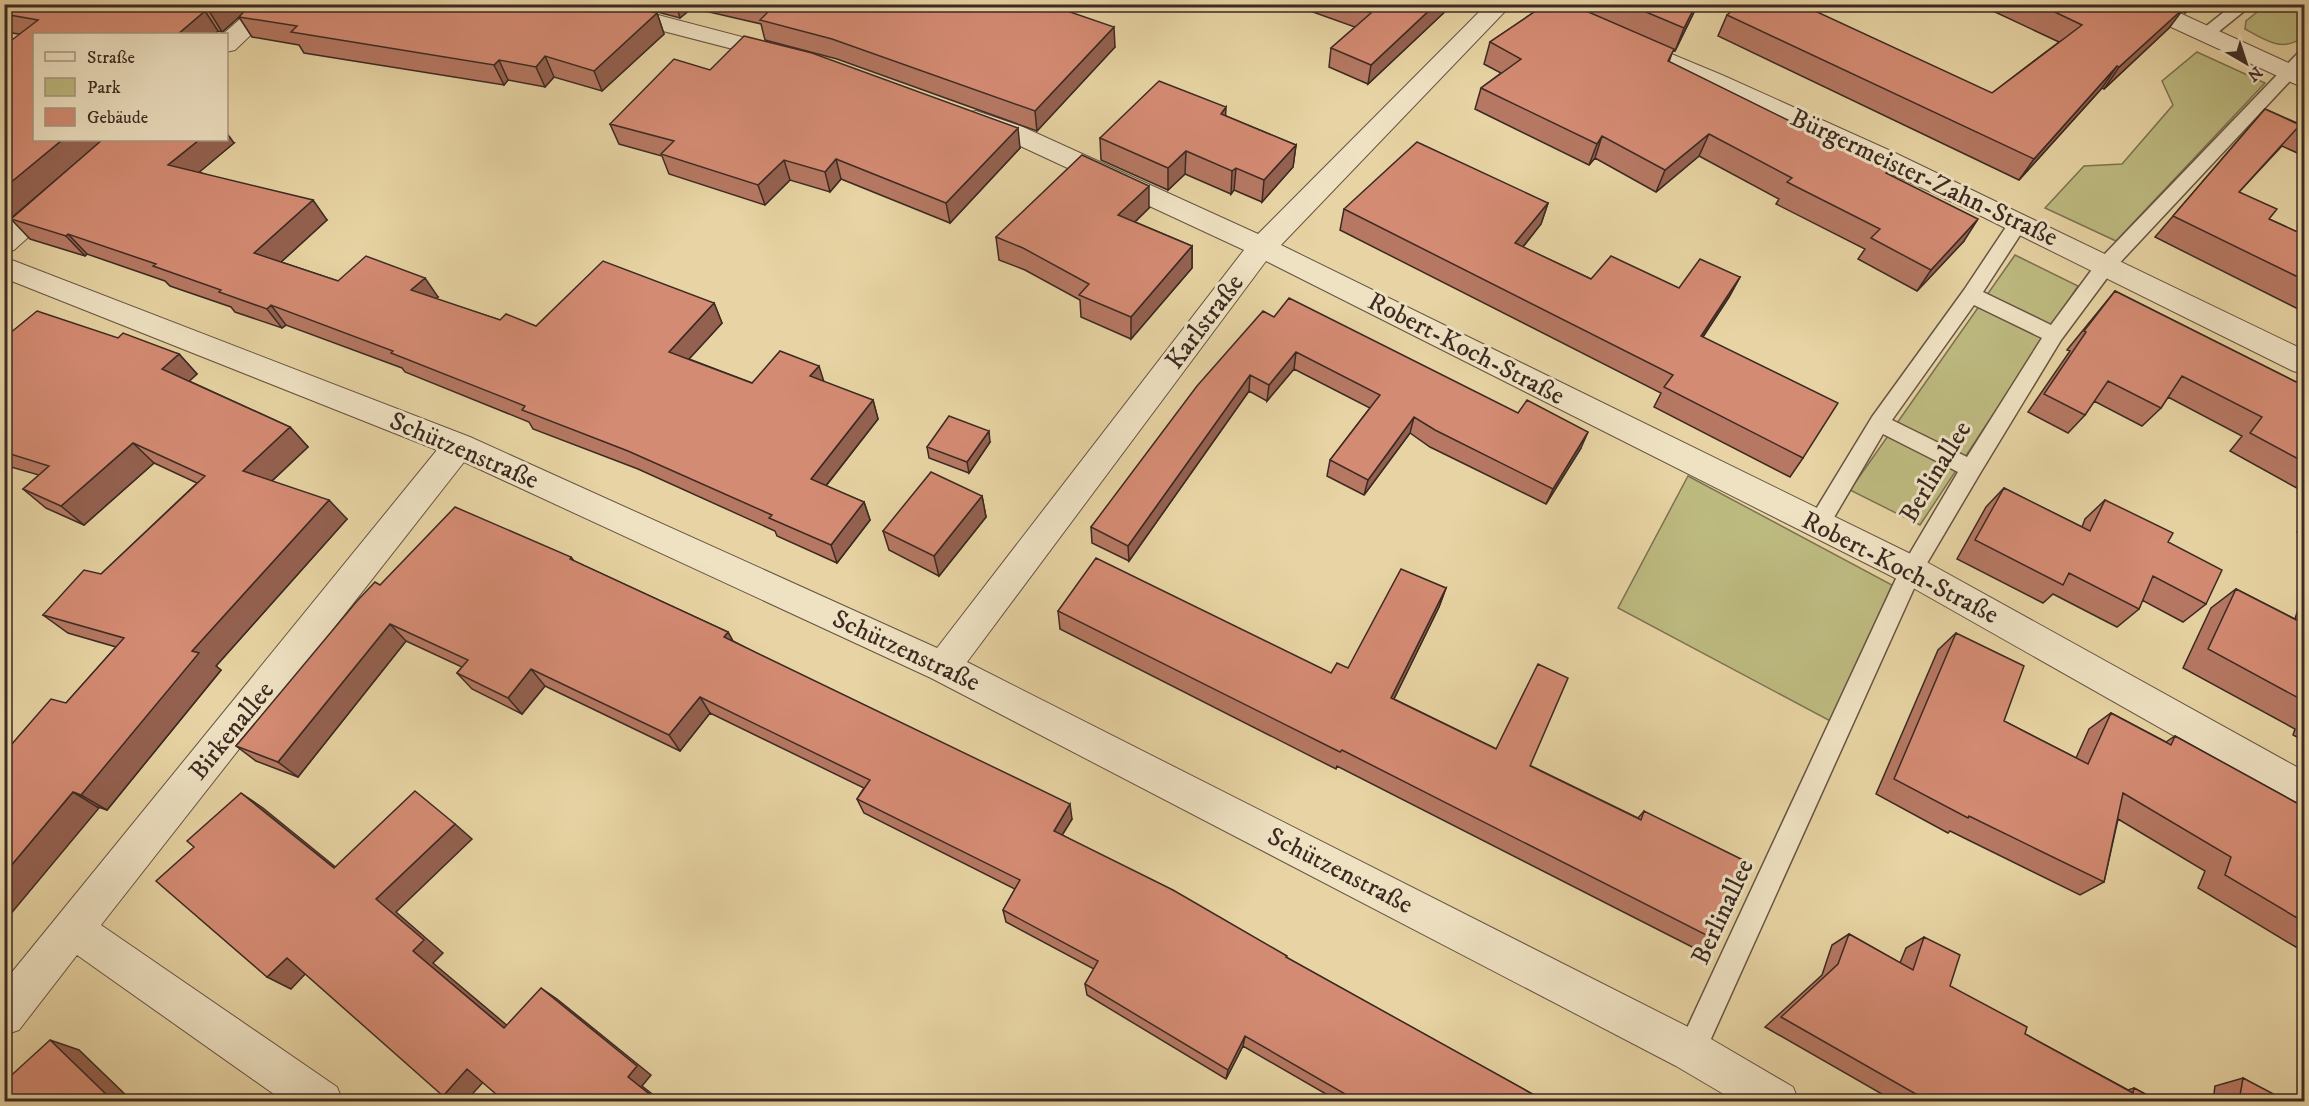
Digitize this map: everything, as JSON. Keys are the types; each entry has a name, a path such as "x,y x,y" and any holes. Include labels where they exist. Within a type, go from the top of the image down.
{"street":[{"path":"228,43 272,4"},
{"path":"586,4 804,60"},
{"name":"Karlstraße","path":"943,667 1262,248 1500,4"},
{"name":"Bürgermeister-Zahn-Straße","path":"1538,4 1746,93 2106,265 2304,363"},
{"path":"2140,4 2206,34 2299,69"},
{"name":"Robert-Koch-Straße","path":"948,109 1014,133 1262,248 1911,570 2304,790"},
{"path":"4,243 120,141"},
{"name":"Schützenstraße","path":"4,267 459,446 943,667 1691,1051 1778,1101"},
{"name":"Birkenallee","path":"4,1015 459,446"},
{"path":"73,929 322,1101"}],"lane":[{"path":"2206,34 2245,4"},
{"name":"Berlinallee","path":"1691,1051 1911,570 1971,469 2054,335 2106,265 2299,69"},
{"path":"1818,525 1879,423 1971,295 2019,223"},
{"path":"1971,295 2054,335"},
{"path":"1879,423 1971,469"}],"green space":[{"path":"2267,4 2304,5 2304,36 2289,44 2282,44 2268,41 2245,29 2246,21"},
{"path":"2197,52 2265,83 2116,241 2045,208 2084,166 2122,164 2173,105 2162,81"},
{"path":"2015,255 2078,286 1920,525 1850,490"},
{"path":"1688,476 1892,585 1834,723 1618,608"}],"building":[{"path":"4,4 217,4 179,33 33,33 33,141 61,141 4,188 4,46 38,20 4,14"},
{"path":"251,4 622,4 657,13 594,71 545,56 536,67 499,60 494,65 291,32 297,26 239,17"},
{"path":"757,4 1047,4 1114,27 1035,111 832,39 760,20 772,8"},
{"path":"1347,4 1436,4 1371,65 1331,48 1371,13"},
{"path":"1546,4 1570,4 1674,49 1668,61 1889,170 1886,173 1978,219 1931,270 1871,238 1880,229 1787,182 1792,178 1709,134 1665,170 1602,136 1597,144 1481,88 1521,59 1490,42"},
{"path":"1627,4 1696,4 1684,28"},
{"path":"1739,4 1800,4 1992,93 2082,25 2038,4 2179,4 2185,7 2119,67 2117,66 2034,159 1727,15"},
{"path":"744,36 812,53 1018,128 946,203 836,159 825,172 784,160 758,185 661,154 674,141 610,124 674,59 710,70"},
{"path":"1159,81 1226,107 1221,114 1296,145 1264,180 1236,168 1232,171 1186,151 1168,168 1100,138"},
{"path":"2265,109 2300,125 2239,192 2277,209 2269,219 2304,235 2304,280 2173,216"},
{"path":"101,141 198,141 168,165 313,200 254,253 338,281 366,256 425,278 411,290 500,320 506,314 536,326 603,261 714,303 669,352 752,383 780,351 819,366 810,376 873,400 811,479 864,502 831,545 769,518 772,515 628,451 522,410 525,406 391,353 393,351 271,305 267,309 219,292 221,290 153,266 156,264 68,234 66,236 11,219"},
{"path":"1417,142 1548,203 1515,243 1591,279 1611,256 1679,288 1700,259 1740,277 1701,336 1838,403 1803,458 1664,387 1673,375 1344,209"},
{"path":"1082,155 1149,186 1118,215 1192,246 1131,317 1079,295 1089,284 1023,248 996,237"},
{"path":"2115,291 2304,386 2304,462 2250,433 2262,417 2182,376 2161,408 2108,381 2085,415 2044,394 2086,332 2084,331"},
{"path":"1289,298 1518,413 1527,400 1588,432 1553,489 1435,430 1414,417 1368,480 1330,460 1380,395 1296,352 1269,385 1250,375 1128,546 1091,527 1197,386 1263,311 1274,317"},
{"path":"37,311 118,338 123,333 179,354 162,369 290,427 243,471 329,500 192,651 199,653 81,795 73,792 4,874 4,780 11,773 4,771 4,753 51,699 66,703 124,638 43,615 84,570 101,574 205,476 133,443 61,506 23,489 49,466 4,452 4,338"},
{"path":"949,416 989,431 967,462 927,447"},
{"path":"931,472 982,496 934,556 883,531"},
{"path":"2004,488 2090,531 2105,500 2173,533 2168,542 2222,570 2206,604 2153,576 2139,609 2069,573 2063,585 1975,540"},
{"path":"455,507 571,557 570,559 728,632 724,637 1070,804 1054,831 1173,890 1286,957 1545,1101 1357,1101 1245,1036 1228,1070 1085,984 1098,961 1003,910 1020,880 857,799 870,780 700,697 669,735 531,669 508,698 457,673 468,660 390,624 278,762 236,746 357,601 375,582 380,585"},
{"path":"1096,558 1331,673 1337,663 1348,668 1401,569 1446,588 1391,698 1496,749 1538,664 1568,678 1530,766 1641,820 1644,811 1745,861 1718,941 1342,750 1340,752 1058,611"},
{"path":"2236,589 2304,624 2304,701 2208,649"},
{"path":"1956,633 2024,666 2004,721 2088,764 2111,713 2171,745 2175,736 2304,807 2304,922 2225,875 2231,857 2123,793 2104,882 1969,816 1968,818 1894,779"},
{"path":"415,791 455,824 376,899 424,940 413,951 504,1028 541,988 637,1066 628,1077 658,1101 504,1101 467,1069 443,1096 287,958 267,977 156,881 194,847 187,841 241,793 334,868"},
{"path":"1849,934 1913,970 1924,937 1960,955 1950,986 2027,1027 2025,1034 2133,1093 2134,1088 2158,1101 1928,1101 1781,1017 1838,964"},
{"path":"50,1040 113,1101 4,1101 4,1082"},
{"path":"2243,1078 2281,1098 2281,1101 2239,1101"}]}
